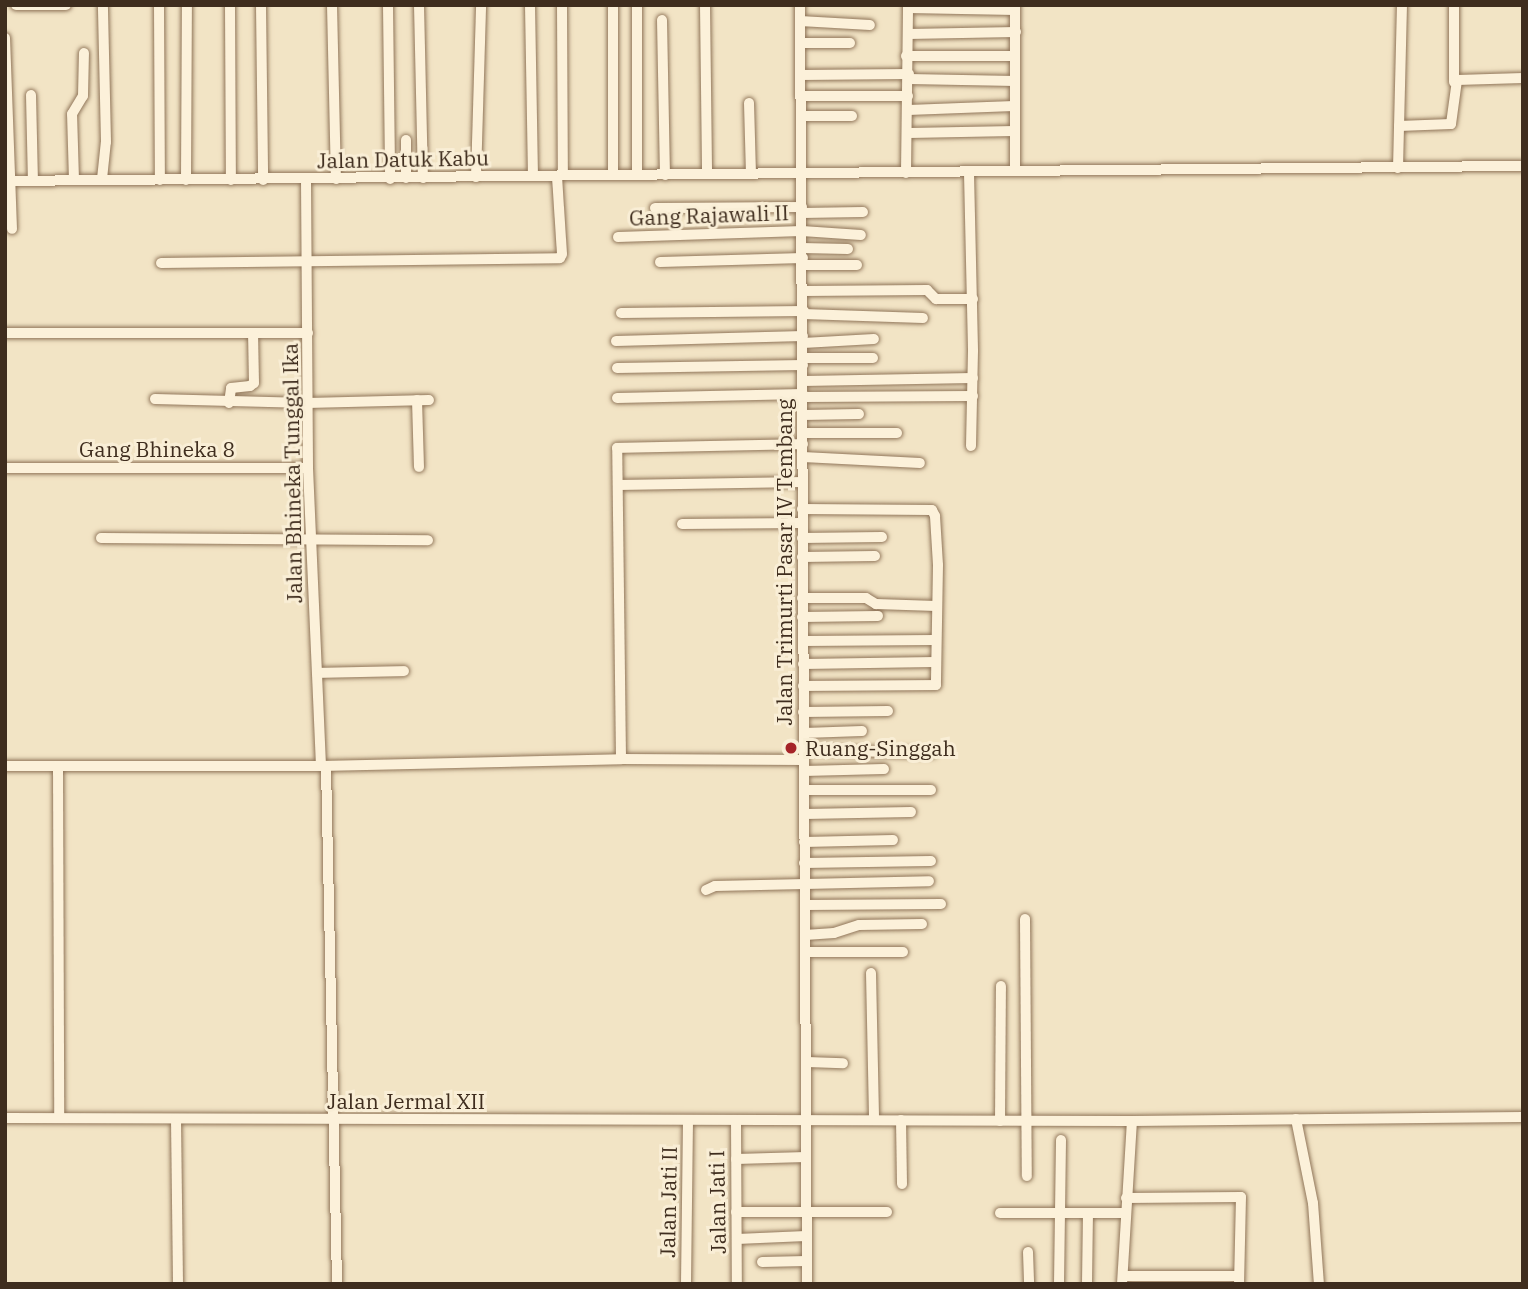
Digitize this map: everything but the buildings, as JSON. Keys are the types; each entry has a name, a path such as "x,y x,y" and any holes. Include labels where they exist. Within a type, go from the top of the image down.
{"street":[{"path":"16,5 66,6"},
{"path":"102,179 106,142 103,5"},
{"path":"159,5 160,180"},
{"path":"186,180 187,5"},
{"path":"230,5 231,180"},
{"path":"261,5 263,180"},
{"path":"332,5 336,179"},
{"path":"388,5 390,179"},
{"path":"419,5 423,178"},
{"path":"476,177 481,5"},
{"path":"530,5 533,176"},
{"path":"161,263 560,258 562,5"},
{"path":"613,5 613,175"},
{"path":"637,5 637,175"},
{"path":"705,5 707,174"},
{"name":"Jalan Trimurti Pasar IV Tembang","path":"800,5 807,1284"},
{"path":"1398,168 1402,5"},
{"path":"1399,126 1451,124 1454,5"},
{"path":"906,173 909,132 909,77 906,56 908,7 1015,8 1015,171"},
{"path":"662,20 665,174"},
{"path":"800,21 870,25"},
{"path":"908,34 1016,32"},
{"path":"5,38 7,181 12,229"},
{"path":"800,43 850,43"},
{"path":"74,180 72,114 83,96 83,53"},
{"path":"906,56 1015,56"},
{"path":"800,75 1015,81"},
{"path":"1454,82 1463,79 1523,78"},
{"path":"31,95 33,181"},
{"path":"801,96 908,96"},
{"path":"749,103 751,173"},
{"path":"908,110 1014,106"},
{"path":"801,116 852,116"},
{"path":"909,132 1014,131"},
{"path":"406,140 406,178"},
{"name":"Jalan Datuk Kabu","path":"7,181 1523,166"},
{"path":"969,173 974,378 971,446"},
{"name":"Jalan Bhineka Tunggal Ika","path":"306,179 308,468 324,766 337,1284"},
{"path":"655,208 863,212"},
{"name":"Gang Rajawali II","path":"618,237 802,231 861,235"},
{"path":"660,262 803,257 848,249"},
{"path":"803,257 857,265"},
{"path":"803,290 927,290 936,299 973,299"},
{"path":"621,313 803,313 923,318"},
{"path":"229,403 229,389 251,386 254,383 253,332"},
{"path":"5,333 308,333"},
{"path":"616,341 874,339"},
{"path":"617,368 873,358"},
{"path":"803,381 974,378"},
{"path":"617,398 972,396"},
{"path":"155,399 229,403 429,400"},
{"path":"417,400 419,467"},
{"path":"803,415 859,414"},
{"path":"621,759 617,447 898,433"},
{"path":"803,457 920,463"},
{"name":"Gang Bhineka 8","path":"5,468 308,468"},
{"path":"618,485 803,482"},
{"path":"802,509 934,511 937,544 936,685 803,686"},
{"path":"682,524 801,523"},
{"path":"802,538 882,537"},
{"path":"101,538 428,540"},
{"path":"802,557 875,556"},
{"path":"802,598 866,598 876,604 936,606"},
{"path":"802,617 878,616"},
{"path":"803,641 935,640"},
{"path":"803,664 935,662"},
{"path":"318,673 404,671"},
{"path":"803,712 888,711"},
{"path":"804,733 862,731"},
{"path":"5,766 324,766 621,759 804,760 932,753"},
{"path":"804,760 884,769"},
{"path":"58,766 59,1118"},
{"path":"804,790 931,790"},
{"path":"805,814 911,812"},
{"path":"804,842 893,840"},
{"path":"804,863 931,861"},
{"path":"706,890 715,886 929,881"},
{"path":"804,905 941,904"},
{"path":"1024,919 1027,1177"},
{"path":"805,934 834,933 859,925 922,924"},
{"path":"805,953 903,952"},
{"path":"871,973 874,1119"},
{"path":"1000,1121 1001,986"},
{"path":"807,1062 843,1063"},
{"name":"Jalan Jermal XII","path":"5,1118 332,1121 688,1121 806,1118 1132,1121 1523,1116"},
{"path":"176,1119 177,1284"},
{"path":"1296,1119 1313,1203 1319,1284"},
{"name":"Jalan Jati I","path":"736,1120 737,1284"},
{"path":"901,1120 902,1184"},
{"name":"Jalan Jati II","path":"686,1284 688,1121"},
{"path":"1126,1198 1241,1196 1239,1280 1123,1280 1125,1213 1126,1198 1132,1121"},
{"path":"1059,1284 1061,1140"},
{"path":"736,1159 806,1157"},
{"path":"736,1212 887,1212"},
{"path":"1000,1213 1125,1213"},
{"path":"1087,1284 1088,1213"},
{"path":"737,1238 806,1236"},
{"path":"1028,1252 1029,1284"},
{"path":"762,1262 806,1261"}],"place":[{"name":"Ruang-Singgah","path":"791,748"}]}
